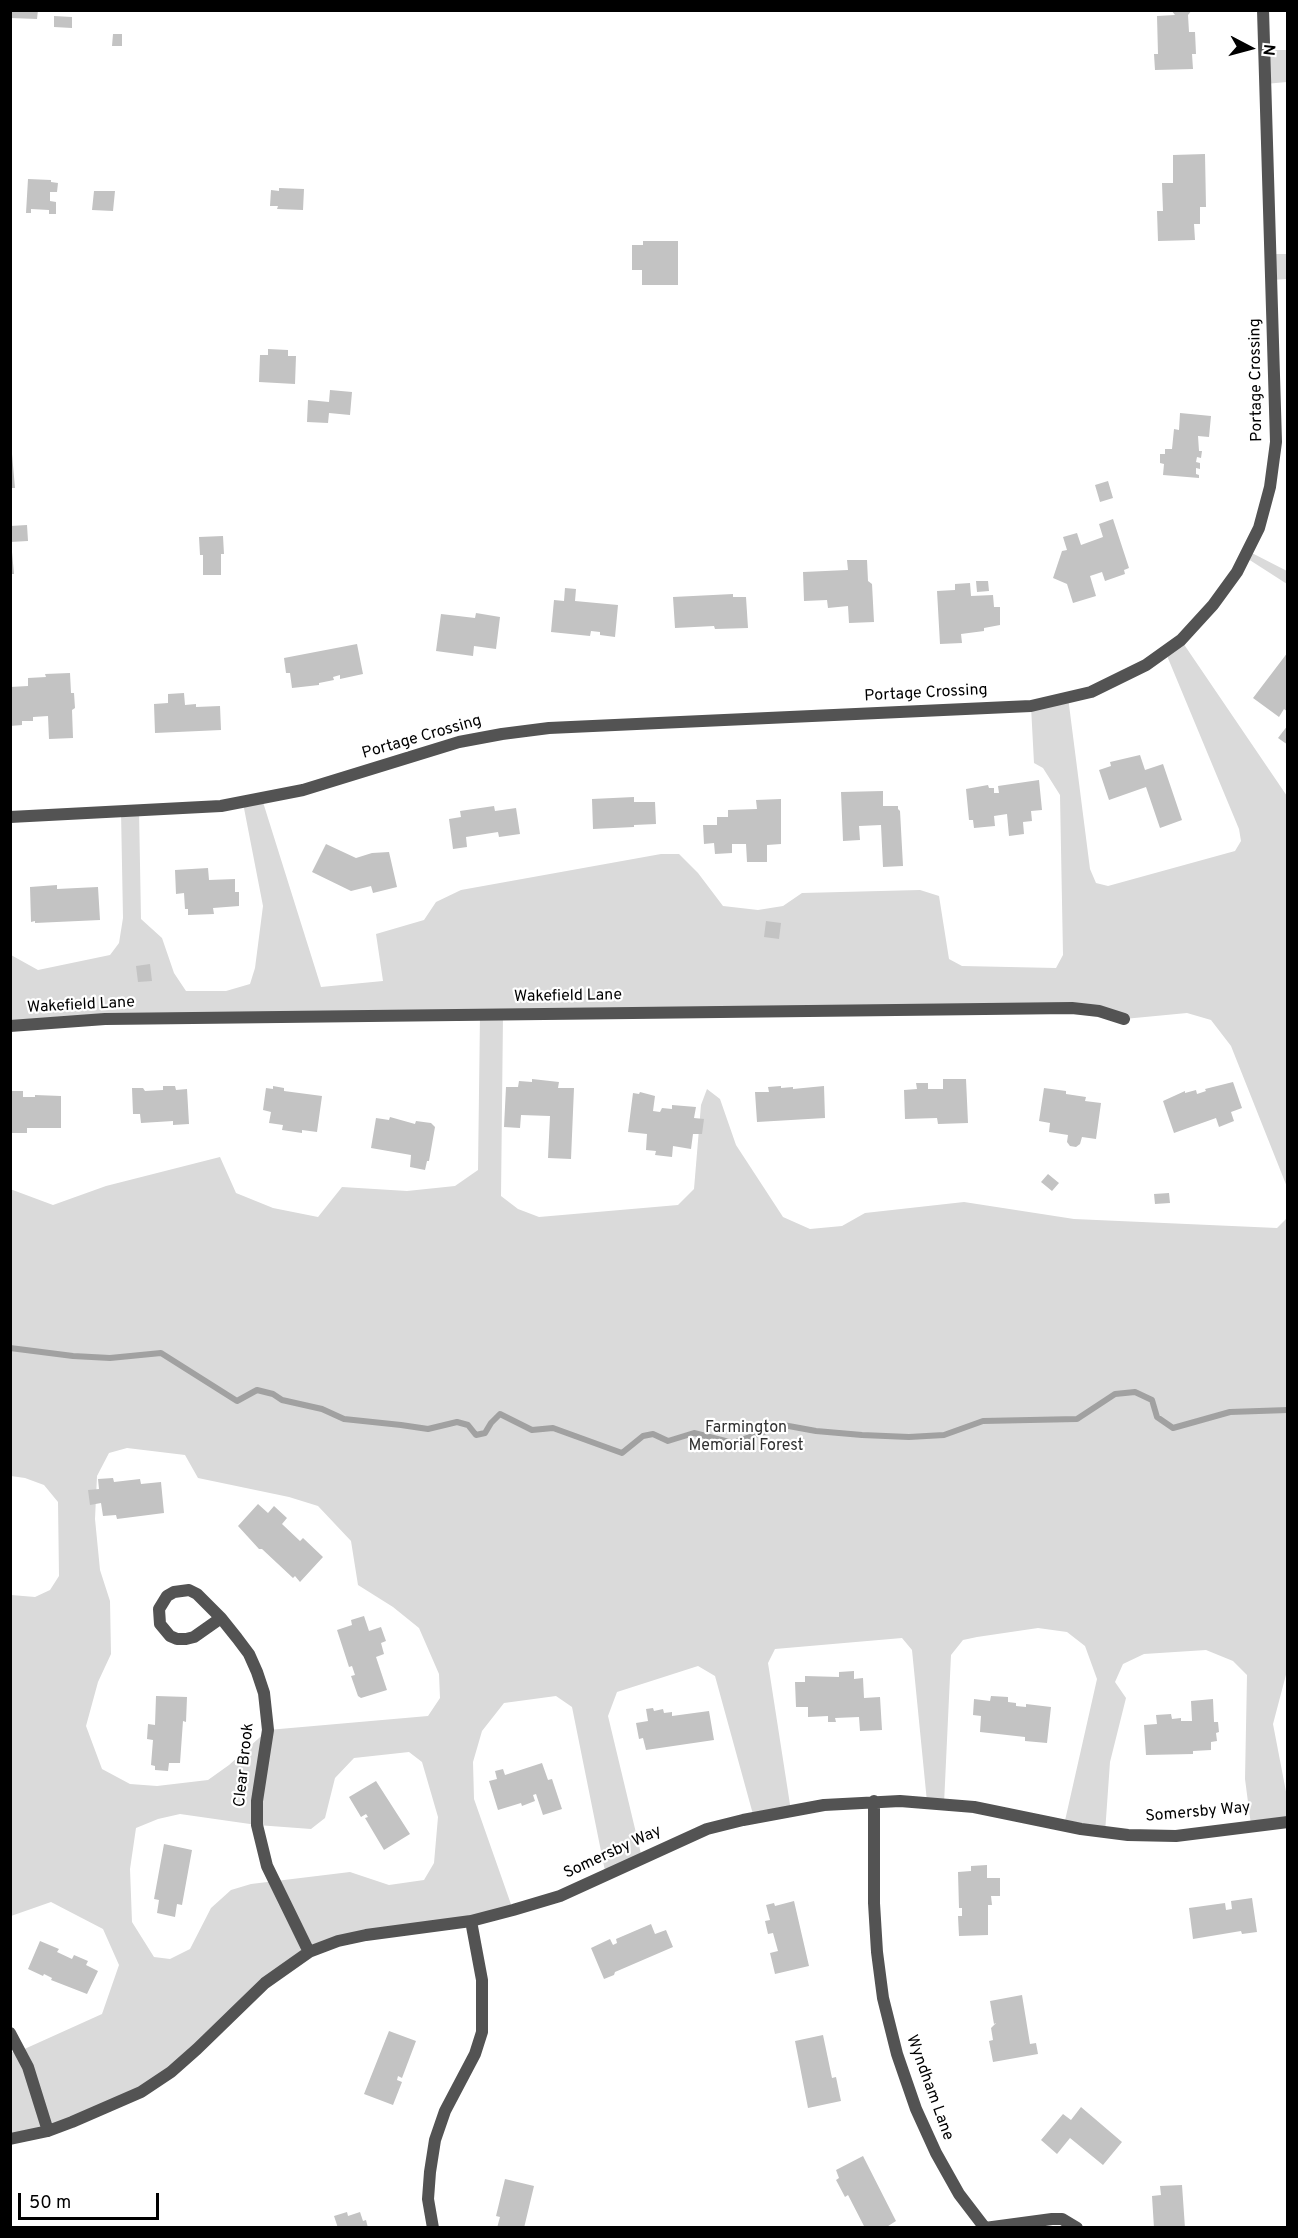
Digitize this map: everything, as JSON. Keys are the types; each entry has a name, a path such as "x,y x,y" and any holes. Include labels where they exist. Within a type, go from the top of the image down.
{"street":[{"name":"Portage Crossing","path":"10,817 232,804 303,790 459,742 549,728 1031,706 1091,692 1146,665 1181,640 1213,604 1237,572 1259,528 1270,487 1276,442 1263,10"},
{"name":"Wakefield Lane","path":"10,1026 105,1019 1072,1008 1099,1011 1124,1019"},
{"name":"Clear Brook","path":"221,1618 194,1637 186,1640 177,1639 170,1636 160,1624 159,1609 167,1596 181,1590 189,1590 197,1594 221,1618 249,1654 264,1693 268,1730 257,1801 257,1825 267,1866 309,1952"},
{"name":"Somersby Way","path":"10,2139 48,2130 141,2092 171,2072 265,1983 309,1952 338,1941 366,1935 471,1921 560,1896 707,1829 743,1820 798,1809 874,1802 927,1802 974,1807 1081,1829 1128,1835 1176,1836 1287,1822"},
{"name":"Wyndham Lane","path":"874,1802 874,1903 883,1998 897,2054 916,2109 936,2153 959,2194 985,2228 1052,2219 1062,2219 1077,2228"},
{"path":"433,2228 428,2199 435,2140 445,2111 475,2054 482,2032 482,1980 471,1921"},
{"path":"10,2033 28,2067 48,2130"}],"green space":[{"path":"1264,50 1287,50 1287,82 1265,84"},
{"path":"1270,254 1287,254 1287,279 1271,280"},
{"path":"1248,551 1287,571 1287,584 1245,557"},
{"name":"Farmington Memorial Forest","path":"1181,640 1287,796 1287,1187 1231,1046 1211,1020 1187,1013 1124,1019 1099,1011 503,1015 501,1196 518,1209 539,1217 678,1205 694,1189 701,1105 707,1089 720,1099 736,1145 783,1217 810,1229 842,1226 865,1213 964,1202 1074,1219 1277,1228 1287,1218 1288,1667 1273,1724 1287,1797 1287,1822 1251,1825 1245,1779 1247,1675 1233,1661 1206,1650 1144,1654 1123,1664 1115,1682 1126,1698 1110,1762 1105,1833 1064,1825 1097,1679 1085,1646 1067,1632 1038,1628 977,1637 963,1640 951,1655 944,1804 927,1802 912,1650 902,1638 775,1649 768,1663 791,1811 754,1818 715,1676 698,1666 617,1692 608,1716 642,1858 606,1876 572,1707 556,1696 504,1703 482,1731 473,1762 474,1799 513,1910 309,1952 141,2092 11,2139 11,2052 20,2051 102,2014 119,1965 103,1929 51,1902 11,1916 11,1595 35,1597 50,1590 59,1576 58,1502 44,1485 11,1476 10,1189 53,1205 106,1186 220,1157 236,1193 273,1208 318,1217 342,1187 407,1191 455,1186 478,1170 480,1015 11,1026 11,955 38,970 110,955 119,943 123,918 121,811 139,810 141,919 162,938 174,973 186,991 226,991 250,984 255,968 263,906 243,803 262,799 321,987 383,981 376,934 424,920 436,902 461,890 661,854 679,854 698,873 723,906 758,910 783,906 802,893 920,890 939,896 949,959 962,966 1056,968 1063,955 1060,795 1043,768 1034,763 1031,706 1068,697 1090,869 1096,883 1108,886 1235,851 1241,841 1239,829 1165,651","holes":["127,1448 185,1455 198,1478 289,1497 318,1506 351,1541 358,1585 393,1607 419,1628 439,1674 440,1698 428,1716 268,1730 229,1765 208,1780 157,1786 130,1784 102,1769 86,1726 98,1682 111,1654 110,1601 100,1570 95,1519 97,1476 109,1453","409,1752 422,1762 438,1817 434,1863 424,1880 389,1885 350,1872 251,1884 231,1890 211,1908 190,1949 170,1959 154,1957 132,1922 130,1869 136,1828 158,1819 180,1814 257,1825 311,1829 325,1818 335,1778 354,1758"]}],"building":[{"path":"10,10 38,10 37,19 10,18"},
{"path":"1171,10 1192,10 1188,15 1189,32 1195,32 1196,54 1192,54 1193,69 1155,70 1154,54 1158,54 1157,16 1175,15"},
{"path":"54,16 72,17 72,28 54,27"},
{"path":"113,34 122,34 122,46 112,46"},
{"path":"1205,154 1206,207 1200,207 1200,224 1194,224 1195,240 1158,241 1157,211 1163,211 1162,183 1173,183 1173,155"},
{"path":"28,179 51,180 51,182 58,183 57,192 50,192 50,201 56,202 56,214 49,214 49,210 31,209 31,213 26,213"},
{"path":"279,188 304,189 303,210 277,209 278,206 270,206 271,190 279,191"},
{"path":"94,191 115,191 113,211 92,210"},
{"path":"643,241 678,241 678,285 642,285 642,270 632,270 632,245 643,245"},
{"path":"268,349 288,350 288,356 296,356 295,384 259,382 260,355 268,355"},
{"path":"330,390 352,392 350,415 329,413 328,423 307,422 308,400 329,402"},
{"path":"1180,413 1211,416 1209,437 1198,436 1199,451 1202,451 1201,458 1197,457 1196,462 1200,463 1200,469 1196,468 1199,478 1163,475 1164,464 1160,463 1160,454 1165,454 1165,449 1172,449 1174,429 1179,430"},
{"path":"10,454 12,454 15,488 10,488"},
{"path":"1108,481 1113,498 1100,502 1095,485"},
{"path":"1113,519 1129,568 1124,570 1125,574 1105,581 1102,572 1090,576 1096,596 1073,603 1067,584 1053,578 1062,551 1067,550 1063,537 1077,533 1081,545 1103,537 1099,524"},
{"path":"27,525 28,541 10,542 10,526"},
{"path":"223,536 224,554 221,554 221,575 203,575 203,555 200,555 199,537"},
{"path":"10,552 12,552 14,574 10,574"},
{"path":"847,560 867,560 868,581 872,584 874,622 849,623 848,606 828,608 827,600 804,601 803,572 848,570"},
{"path":"976,581 988,581 989,591 977,592"},
{"path":"970,583 971,596 993,595 994,607 1000,607 1000,625 984,628 984,631 961,634 962,643 940,644 937,591 955,590 955,584"},
{"path":"565,588 576,589 575,601 618,605 615,637 591,631 590,636 551,632 554,600 564,601"},
{"path":"733,594 733,597 746,597 748,628 715,629 714,626 675,628 673,597"},
{"path":"476,613 500,617 496,649 474,646 473,656 436,651 441,614 475,618"},
{"path":"357,644 363,674 340,679 340,675 333,677 334,680 319,683 319,685 292,688 290,673 286,673 284,658"},
{"path":"1288,652 1288,712 1284,709 1279,717 1253,698"},
{"path":"70,673 71,693 74,693 75,708 72,710 73,738 49,739 48,716 33,717 33,721 22,721 22,725 10,726 10,687 28,686 28,678 46,677 45,674"},
{"path":"184,693 185,705 220,706 221,730 155,733 154,704 168,703 168,694"},
{"path":"1288,725 1288,745 1278,738"},
{"path":"1140,755 1145,770 1163,764 1182,820 1160,828 1146,787 1109,800 1099,770 1111,766 1110,762"},
{"path":"1039,780 1042,810 1031,811 1032,821 1023,822 1024,834 1009,836 1007,814 994,816 995,826 974,828 973,820 969,820 966,789 988,785 989,788 994,788 994,793 999,793 998,786"},
{"path":"883,791 883,806 898,806 900,811 903,866 883,867 881,825 859,826 860,840 843,841 841,792"},
{"path":"634,797 634,802 655,802 656,824 593,829 592,799"},
{"path":"781,799 781,844 767,845 767,862 747,862 746,844 732,844 732,853 715,854 714,843 704,844 703,825 717,825 717,817 728,817 728,810 757,809 756,800"},
{"path":"494,806 495,811 516,808 520,834 499,837 498,832 466,837 467,847 453,849 449,819 461,817 460,811"},
{"path":"326,844 356,858 372,853 389,852 397,887 373,893 371,886 351,891 312,872"},
{"path":"208,868 209,880 235,879 235,892 239,892 239,906 213,908 214,914 188,915 188,909 185,909 184,893 176,894 175,870"},
{"path":"57,885 57,889 98,887 100,920 31,922 30,887"},
{"path":"766,921 781,923 779,939 764,937"},
{"path":"150,964 152,981 138,982 136,966"},
{"path":"532,1079 559,1082 558,1088 574,1088 571,1159 548,1158 550,1116 521,1115 520,1128 504,1127 506,1087 518,1087 519,1081 532,1082"},
{"path":"943,1079 966,1079 968,1123 938,1124 937,1118 905,1119 904,1090 917,1089 916,1083 928,1083 928,1089 943,1089"},
{"path":"1233,1082 1242,1108 1231,1112 1234,1121 1219,1127 1216,1118 1174,1133 1163,1101 1185,1091 1185,1093 1196,1090 1197,1094 1206,1091 1205,1089"},
{"path":"163,1086 175,1086 176,1090 187,1089 189,1124 173,1125 173,1121 141,1123 140,1114 133,1114 132,1088 143,1088 145,1091 163,1090"},
{"path":"273,1086 284,1088 284,1091 322,1096 317,1132 302,1130 302,1133 282,1130 283,1125 269,1123 271,1112 263,1110 266,1088 273,1089"},
{"path":"781,1086 781,1088 793,1087 793,1089 824,1086 825,1118 757,1122 755,1092 769,1092 768,1087"},
{"path":"1044,1088 1066,1091 1066,1094 1086,1097 1085,1101 1101,1103 1096,1139 1082,1137 1080,1144 1076,1147 1070,1146 1067,1142 1068,1135 1049,1132 1050,1123 1039,1121"},
{"path":"10,1091 23,1091 23,1097 61,1096 61,1128 27,1128 27,1133 10,1133"},
{"path":"640,1092 655,1096 653,1111 660,1112 662,1108 672,1109 672,1105 696,1107 694,1118 704,1119 702,1134 693,1134 691,1149 673,1146 672,1157 655,1155 656,1151 646,1150 647,1134 628,1132 633,1093 639,1094"},
{"path":"390,1117 415,1124 416,1121 431,1123 435,1127 429,1161 427,1161 425,1170 410,1167 411,1155 371,1148 376,1118 389,1120"},
{"path":"1048,1174 1059,1183 1052,1191 1041,1182"},
{"path":"1169,1193 1170,1203 1155,1204 1154,1194"},
{"path":"113,1478 114,1482 140,1479 141,1484 161,1482 164,1513 117,1519 116,1515 103,1516 101,1503 90,1505 88,1490 99,1489 98,1479"},
{"path":"258,1504 268,1513 274,1506 287,1518 282,1524 300,1541 303,1538 323,1557 300,1582 262,1549 259,1549 238,1526"},
{"path":"364,1616 369,1631 381,1627 386,1641 381,1643 384,1654 376,1657 387,1690 361,1698 358,1696 351,1676 355,1675 352,1666 349,1667 337,1630 352,1625 351,1620"},
{"path":"854,1671 854,1679 863,1678 864,1698 880,1697 882,1730 860,1731 859,1717 835,1718 836,1722 828,1722 828,1716 808,1717 808,1707 796,1707 795,1682 805,1682 805,1676 839,1677 839,1672"},
{"path":"156,1696 187,1697 180,1763 169,1763 168,1771 155,1770 155,1766 151,1765 153,1740 147,1739 148,1724 155,1725"},
{"path":"991,1696 1008,1697 1008,1702 1016,1703 1016,1706 1026,1707 1026,1704 1051,1707 1047,1743 1025,1741 1025,1737 980,1732 981,1716 973,1715 974,1699 990,1701"},
{"path":"1213,1699 1214,1722 1218,1722 1219,1732 1216,1733 1217,1741 1211,1742 1211,1750 1193,1751 1193,1754 1146,1755 1144,1725 1157,1724 1156,1715 1171,1714 1172,1719 1181,1718 1181,1721 1192,1721 1191,1701"},
{"path":"653,1708 654,1711 663,1709 664,1713 672,1712 672,1716 709,1711 714,1740 646,1750 643,1738 639,1739 636,1723 648,1721 646,1709"},
{"path":"542,1763 548,1780 552,1779 562,1809 543,1815 536,1794 533,1795 535,1801 498,1810 489,1781 497,1779 495,1771 503,1769 505,1775"},
{"path":"376,1781 410,1834 384,1850 365,1818 368,1817 366,1814 361,1817 349,1797"},
{"path":"164,1844 192,1850 182,1905 177,1904 175,1917 157,1913 159,1900 154,1899"},
{"path":"987,1865 987,1878 1000,1878 1000,1896 991,1896 992,1905 988,1905 988,1935 959,1936 958,1916 962,1916 962,1908 959,1908 958,1872 971,1871 971,1866"},
{"path":"1252,1898 1257,1932 1242,1934 1241,1931 1193,1939 1189,1908 1225,1903 1226,1910 1232,1909 1231,1901"},
{"path":"794,1901 809,1966 775,1974 770,1953 778,1951 773,1933 768,1934 765,1921 770,1920 766,1905 774,1903 775,1906"},
{"path":"651,1924 655,1934 666,1930 673,1947 604,1979 591,1948 610,1939 613,1945 617,1943 616,1939"},
{"path":"40,1941 59,1949 57,1952 72,1959 74,1955 88,1961 86,1965 98,1971 87,1994 28,1969"},
{"path":"1022,1995 1030,2044 1036,2043 1038,2054 993,2062 989,2041 993,2040 991,2028 996,2023 994,2024 990,2001"},
{"path":"389,2031 416,2041 402,2078 398,2076 397,2080 402,2082 393,2105 364,2094"},
{"path":"823,2035 832,2078 836,2077 841,2101 808,2108 795,2041"},
{"path":"1081,2107 1122,2142 1103,2165 1070,2138 1057,2154 1041,2140 1063,2114 1071,2120"},
{"path":"863,2156 896,2221 885,2228 865,2228 848,2195 845,2197 836,2180 839,2178 836,2170"},
{"path":"505,2179 534,2186 524,2228 497,2228 500,2217 496,2216"},
{"path":"1182,2185 1185,2228 1154,2228 1152,2196 1161,2195 1160,2186"},
{"path":"347,2212 348,2216 360,2212 368,2228 338,2228 334,2216"}],"waterway":[{"path":"10,1348 110,1358 161,1353 237,1401 257,1390 273,1394 282,1400 322,1409 344,1419 428,1429 457,1422 468,1425 476,1435 485,1433 500,1414 532,1430 553,1428 622,1453 643,1436 653,1434 668,1441 694,1433 733,1443 783,1425 816,1431 862,1435 909,1437 944,1435 983,1421 1077,1419 1115,1394 1135,1392 1152,1400 1157,1417 1173,1428 1230,1412 1288,1410"}]}
